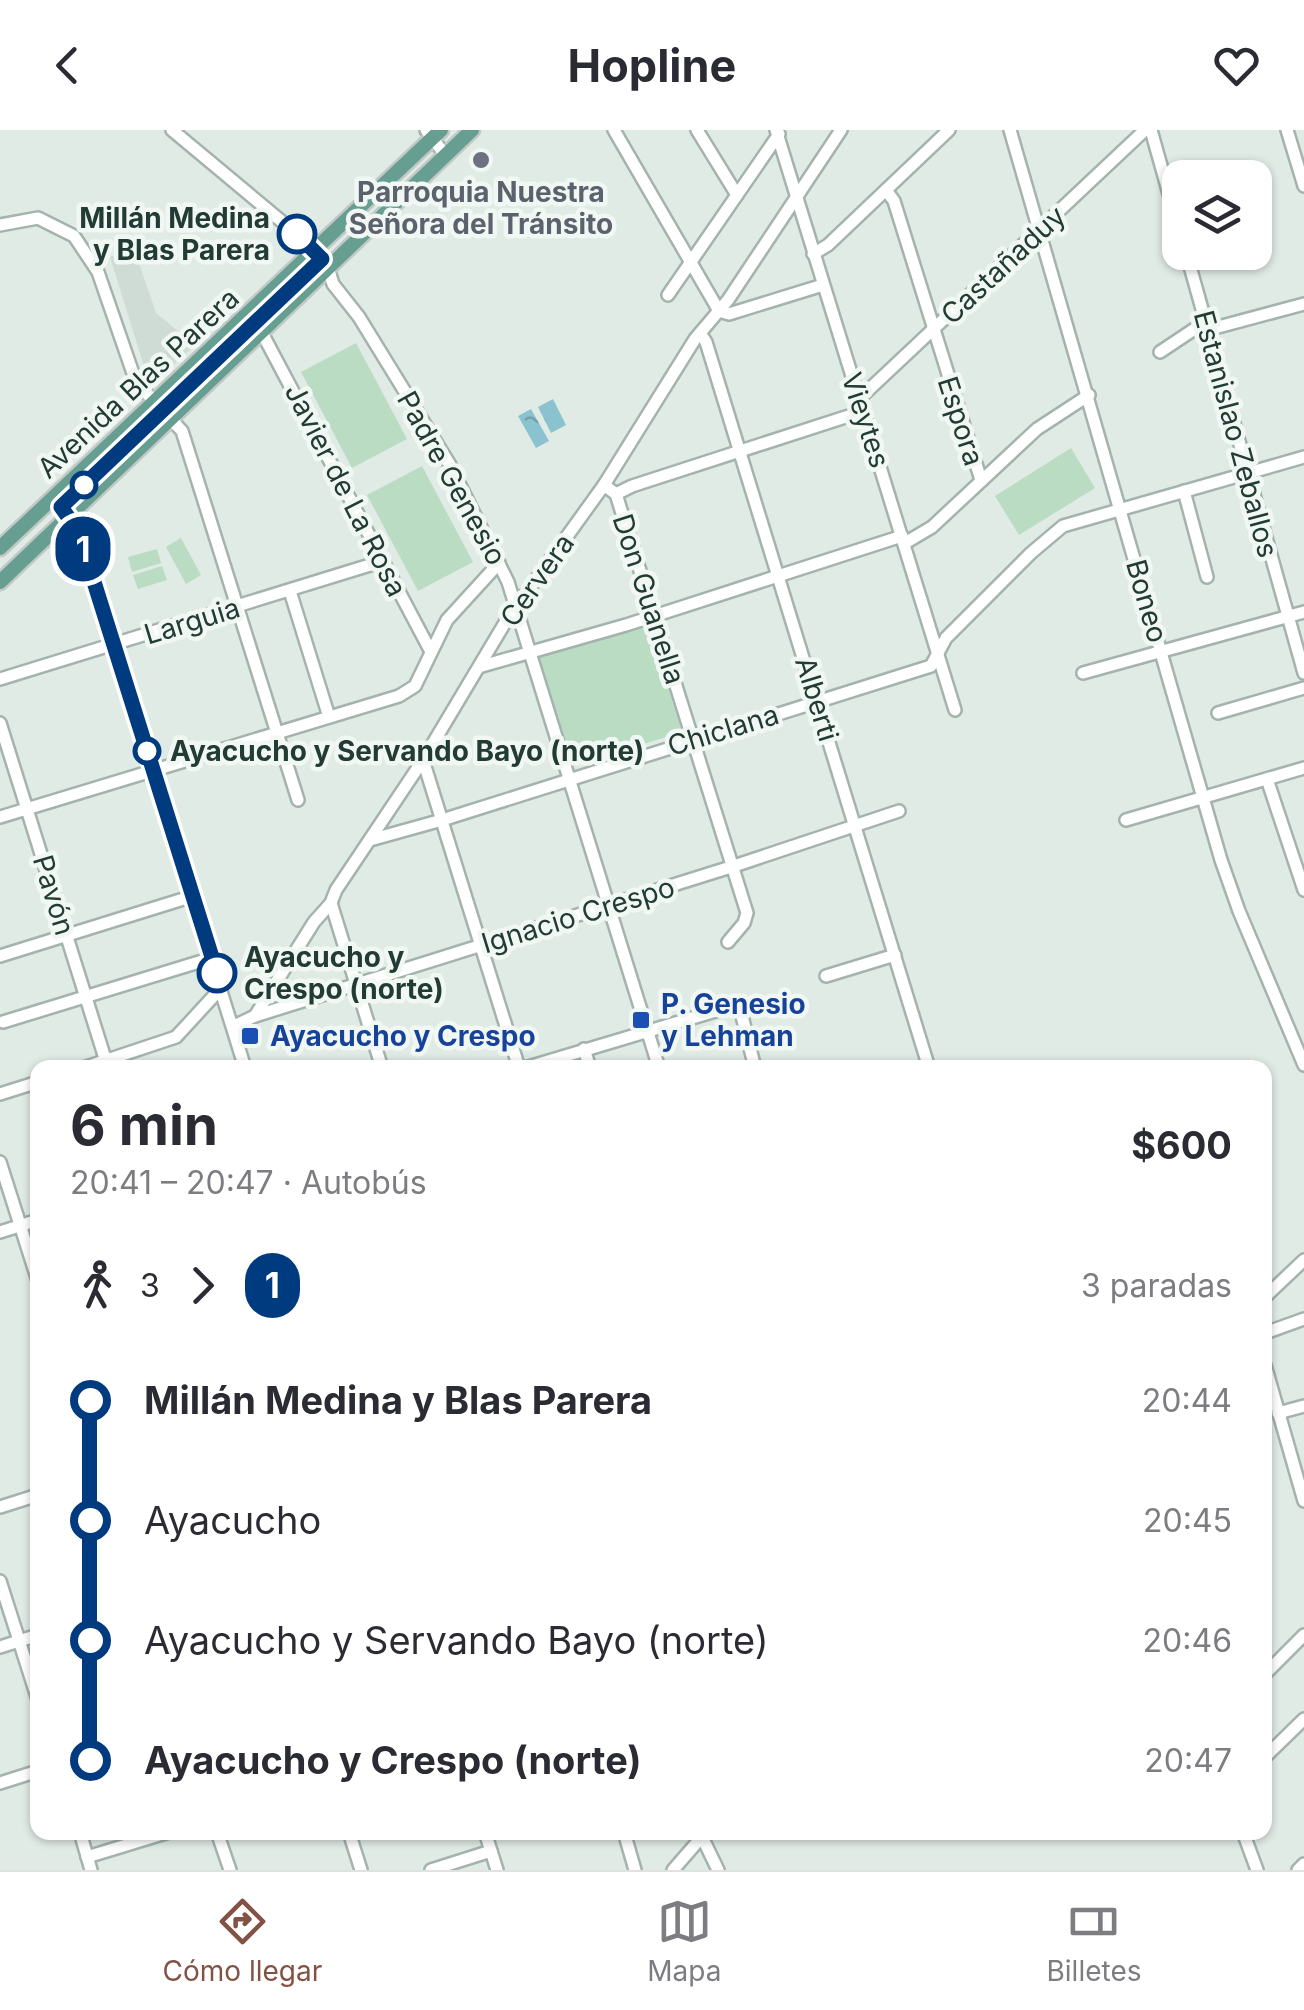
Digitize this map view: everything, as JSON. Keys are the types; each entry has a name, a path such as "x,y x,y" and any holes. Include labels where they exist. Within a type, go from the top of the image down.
{"main road":[{"name":"Avenida Blas Parera","path":"0,582 472,130"},
{"name":"Avenida Blas Parera","path":"0,548 316,250 432,133"}],"street":[{"name":"Padre Genesio","path":"172,130 316,250 333,284 359,317 450,465 508,582 656,1060"},
{"path":"614,130 718,311 729,314 822,285"},
{"path":"697,130 737,194"},
{"name":"Cervera","path":"255,1016 314,922 331,904 336,890 423,760 515,610 614,471 700,333 841,130"},
{"path":"813,254 828,245 949,130"},
{"name":"Boneo","path":"1010,130 1202,797 1238,911 1304,1065"},
{"path":"1148,130 1162,175"},
{"name":"Castañaduy","path":"616,494 740,452 862,404 932,331 1148,130"},
{"path":"1287,130 1304,186"},
{"path":"668,295 778,132"},
{"name":"Vieytes","path":"778,132 955,710"},
{"path":"432,133 446,156"},
{"name":"Espora","path":"886,190 894,201 981,480"},
{"path":"0,225 38,218 74,236 98,272 136,382 182,431 298,800"},
{"name":"Estanislao Zeballos","path":"1191,270 1304,673"},
{"path":"1160,352 1206,326 1304,304"},
{"name":"Javier de La Rosa","path":"261,331 430,650"},
{"name":"Alberti","path":"700,333 857,825 927,1060"},
{"path":"482,666 904,539 932,526 1036,428 1089,395"},
{"name":"Chiclana","path":"370,840 931,666 946,638 1063,526 1304,458"},
{"path":"614,471 632,486"},
{"name":"Don Guanella","path":"604,485 616,494 734,866 747,918 728,942"},
{"path":"1184,491 1207,577"},
{"path":"53,498 78,531 244,1060"},
{"name":"Larguia","path":"0,678 383,561"},
{"path":"0,817 408,692 421,677 446,620 498,563"},
{"path":"290,591 329,717"},
{"path":"1083,673 1304,612"},
{"path":"1218,713 1304,688"},
{"name":"Pavón","path":"0,722 106,1060"},
{"path":"423,760 519,1060"},
{"path":"1126,820 1304,768"},
{"path":"1266,779 1304,890"},
{"name":"Ignacio Crespo","path":"255,1016 734,866 899,810"},
{"path":"0,956 192,896"},
{"path":"331,904 379,1060"},
{"path":"826,976 895,955"},
{"path":"4,1022 212,958"},
{"path":"117,1060 176,1037 222,986"},
{"path":"548,1060 740,1004 754,1060"},
{"path":"234,1026 255,1016"},
{"path":"584,1049 587,1060"},
{"path":"0,1094 30,1085"},
{"path":"0,1162 30,1257"},
{"path":"0,1232 30,1223"},
{"path":"1272,1290 1304,1260"},
{"path":"1272,1331 1304,1320"},
{"path":"1272,1390 1304,1500"},
{"path":"1278,1413 1304,1406"},
{"path":"0,1506 30,1497"},
{"path":"0,1581 30,1675"},
{"path":"1272,1667 1304,1636"},
{"path":"0,1646 30,1638"},
{"path":"1272,1750 1304,1720"},
{"path":"0,1783 30,1774"},
{"path":"82,1840 90,1864 148,1840"},
{"path":"221,1840 230,1870"},
{"path":"352,1840 361,1870"},
{"path":"488,1840 497,1870"},
{"path":"626,1840 635,1870"},
{"path":"673,1870 700,1840"},
{"path":"706,1840 718,1870"},
{"path":"1246,1840 1257,1870"},
{"path":"431,1870 491,1851"},
{"path":"1298,1870 1304,1864"}],"shaded area":[{"path":"134,249 156,313 195,345 156,381 148,379 110,257"}],"green space":[{"path":"356,343 407,439 352,468 301,372"},
{"path":"1071,448 1095,488 1019,535 995,496"},
{"path":"422,466 473,562 418,591 367,495"},
{"path":"181,538 201,575 186,584 166,547"},
{"path":"157,549 161,563 132,572 128,557"},
{"path":"162,566 167,580 138,589 133,575"},
{"path":"647,622 682,732 573,766 537,656"}],"water":[{"path":"553,399 566,425 551,433 538,407"},
{"path":"531,409 549,441 536,448 518,416"}],"bus line":[{"name":"1","path":"217,973 78,531 61,507 322,259 297,234"}],"place":[{"name":"Parroquia Nuestra Señora del Tránsito","path":"481,160"},
{"name":"Millán Medina y Blas Parera","path":"297,234"},
{"name":"Ayacucho y Servando Bayo (norte)","path":"147,751"},
{"name":"Ayacucho y Crespo (norte)","path":"217,973"},
{"name":"P. Genesio y Lehman","path":"641,1020"},
{"name":"Ayacucho y Crespo","path":"250,1036"}]}
